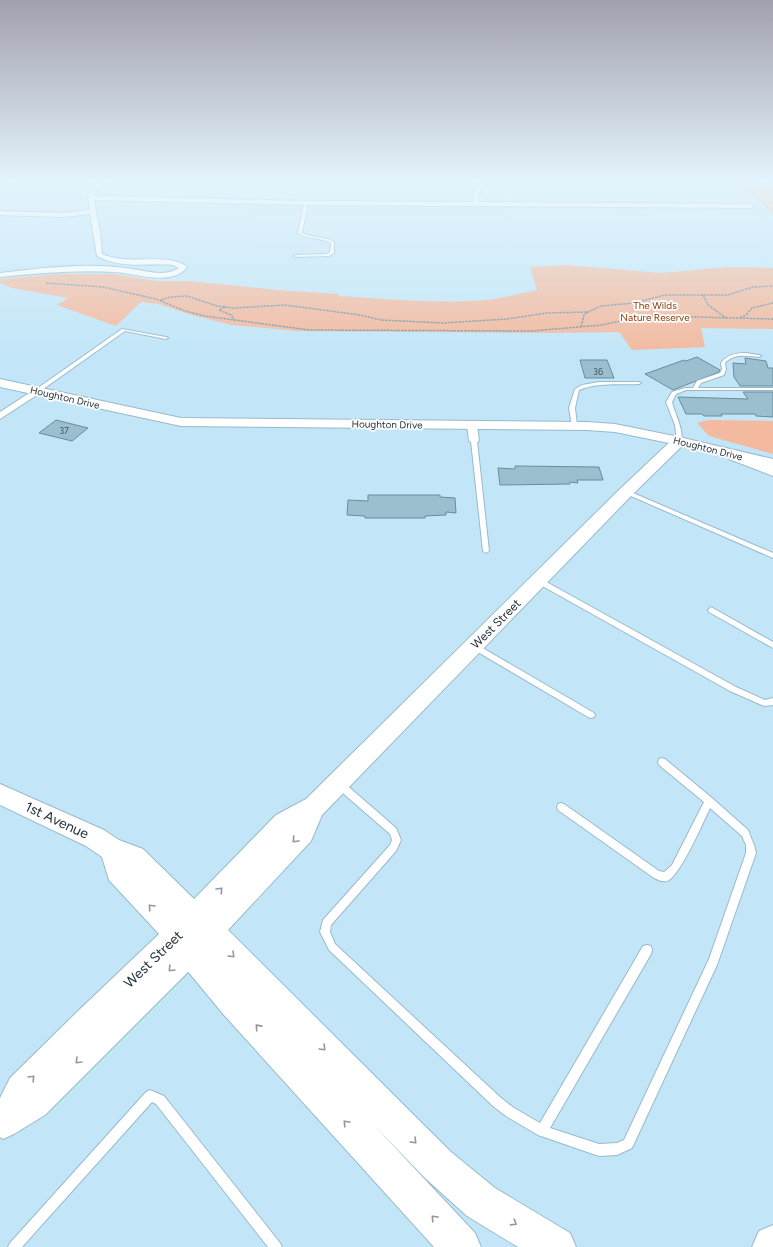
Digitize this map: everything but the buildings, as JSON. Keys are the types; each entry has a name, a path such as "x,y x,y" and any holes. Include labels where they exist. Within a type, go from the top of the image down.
{"highway":[{"path":"735,455 772,466"},
{"path":"193,934 241,1009 461,1247"},
{"path":"193,934 438,1165 481,1202 556,1247"}],"main road":[{"name":"Houghton Drive","path":"679,441 735,455"},
{"name":"West Street","path":"2,1124 34,1104 193,934 302,833 314,807 626,492 679,441"},
{"name":"1st Avenue","path":"0,794 95,838 112,850 118,871 193,934"}],"street":[{"path":"0,275 44,271 102,270 131,271 161,276 174,274 182,270 183,267 175,263 121,261 102,258 98,253 97,238"},
{"name":"Houghton Drive","path":"0,383 181,422 574,425 615,428 679,441"},
{"path":"0,416 37,391"},
{"path":"472,425 474,441"}],"lane":[{"path":"295,256 328,255 332,253 333,243 315,238"},
{"path":"37,391 124,330 166,338"},
{"path":"694,389 699,382 722,374 724,369 723,363 729,357 737,355 759,356"},
{"path":"574,425 572,408 577,389 595,384 639,383"},
{"path":"679,441 679,427 670,404 670,399 672,395 679,390 773,389"},
{"path":"474,441 486,551"},
{"path":"626,492 773,556"},
{"path":"539,581 733,689 764,703 773,701"},
{"path":"711,610 773,645"},
{"path":"474,645 591,715"},
{"path":"338,783 393,831 397,840 393,848 326,923 325,932 332,947 497,1102 510,1112 542,1131 599,1150 617,1149 628,1144 713,961 750,853 750,844 745,833 662,762"},
{"path":"561,806 658,875 666,878 675,868 709,801"},
{"path":"542,1131 648,950"},
{"path":"14,1247 150,1096 160,1100 276,1247"}],"path":[{"path":"40,282 88,285 160,300 185,311 235,321 309,330 531,331 581,327 647,317 701,316 739,319 773,319"},
{"path":"581,327 584,315 601,306 634,303 665,295 728,295 753,287 773,286"},
{"path":"703,295 708,305 726,318"},
{"path":"160,300 170,297 187,296 225,307 244,308 285,305 360,315 381,320 443,322 507,320 547,313 588,312"},
{"path":"739,319 746,315 752,308 773,303"},
{"path":"225,307 219,310 232,315 235,321"}],"green space":[{"name":"The Wilds Nature Reserve","path":"566,265 661,273 727,267 773,268 773,329 701,328 705,347 632,350 619,332 546,333 297,331 231,325 158,304 141,302 116,326 57,305 68,298 12,288 0,283 0,279 59,274 115,274 155,281 190,281 278,290 339,294 338,296 412,301 467,301 498,298 537,290 530,267"},
{"path":"709,420 773,421 773,454 709,436 697,423"}]}
